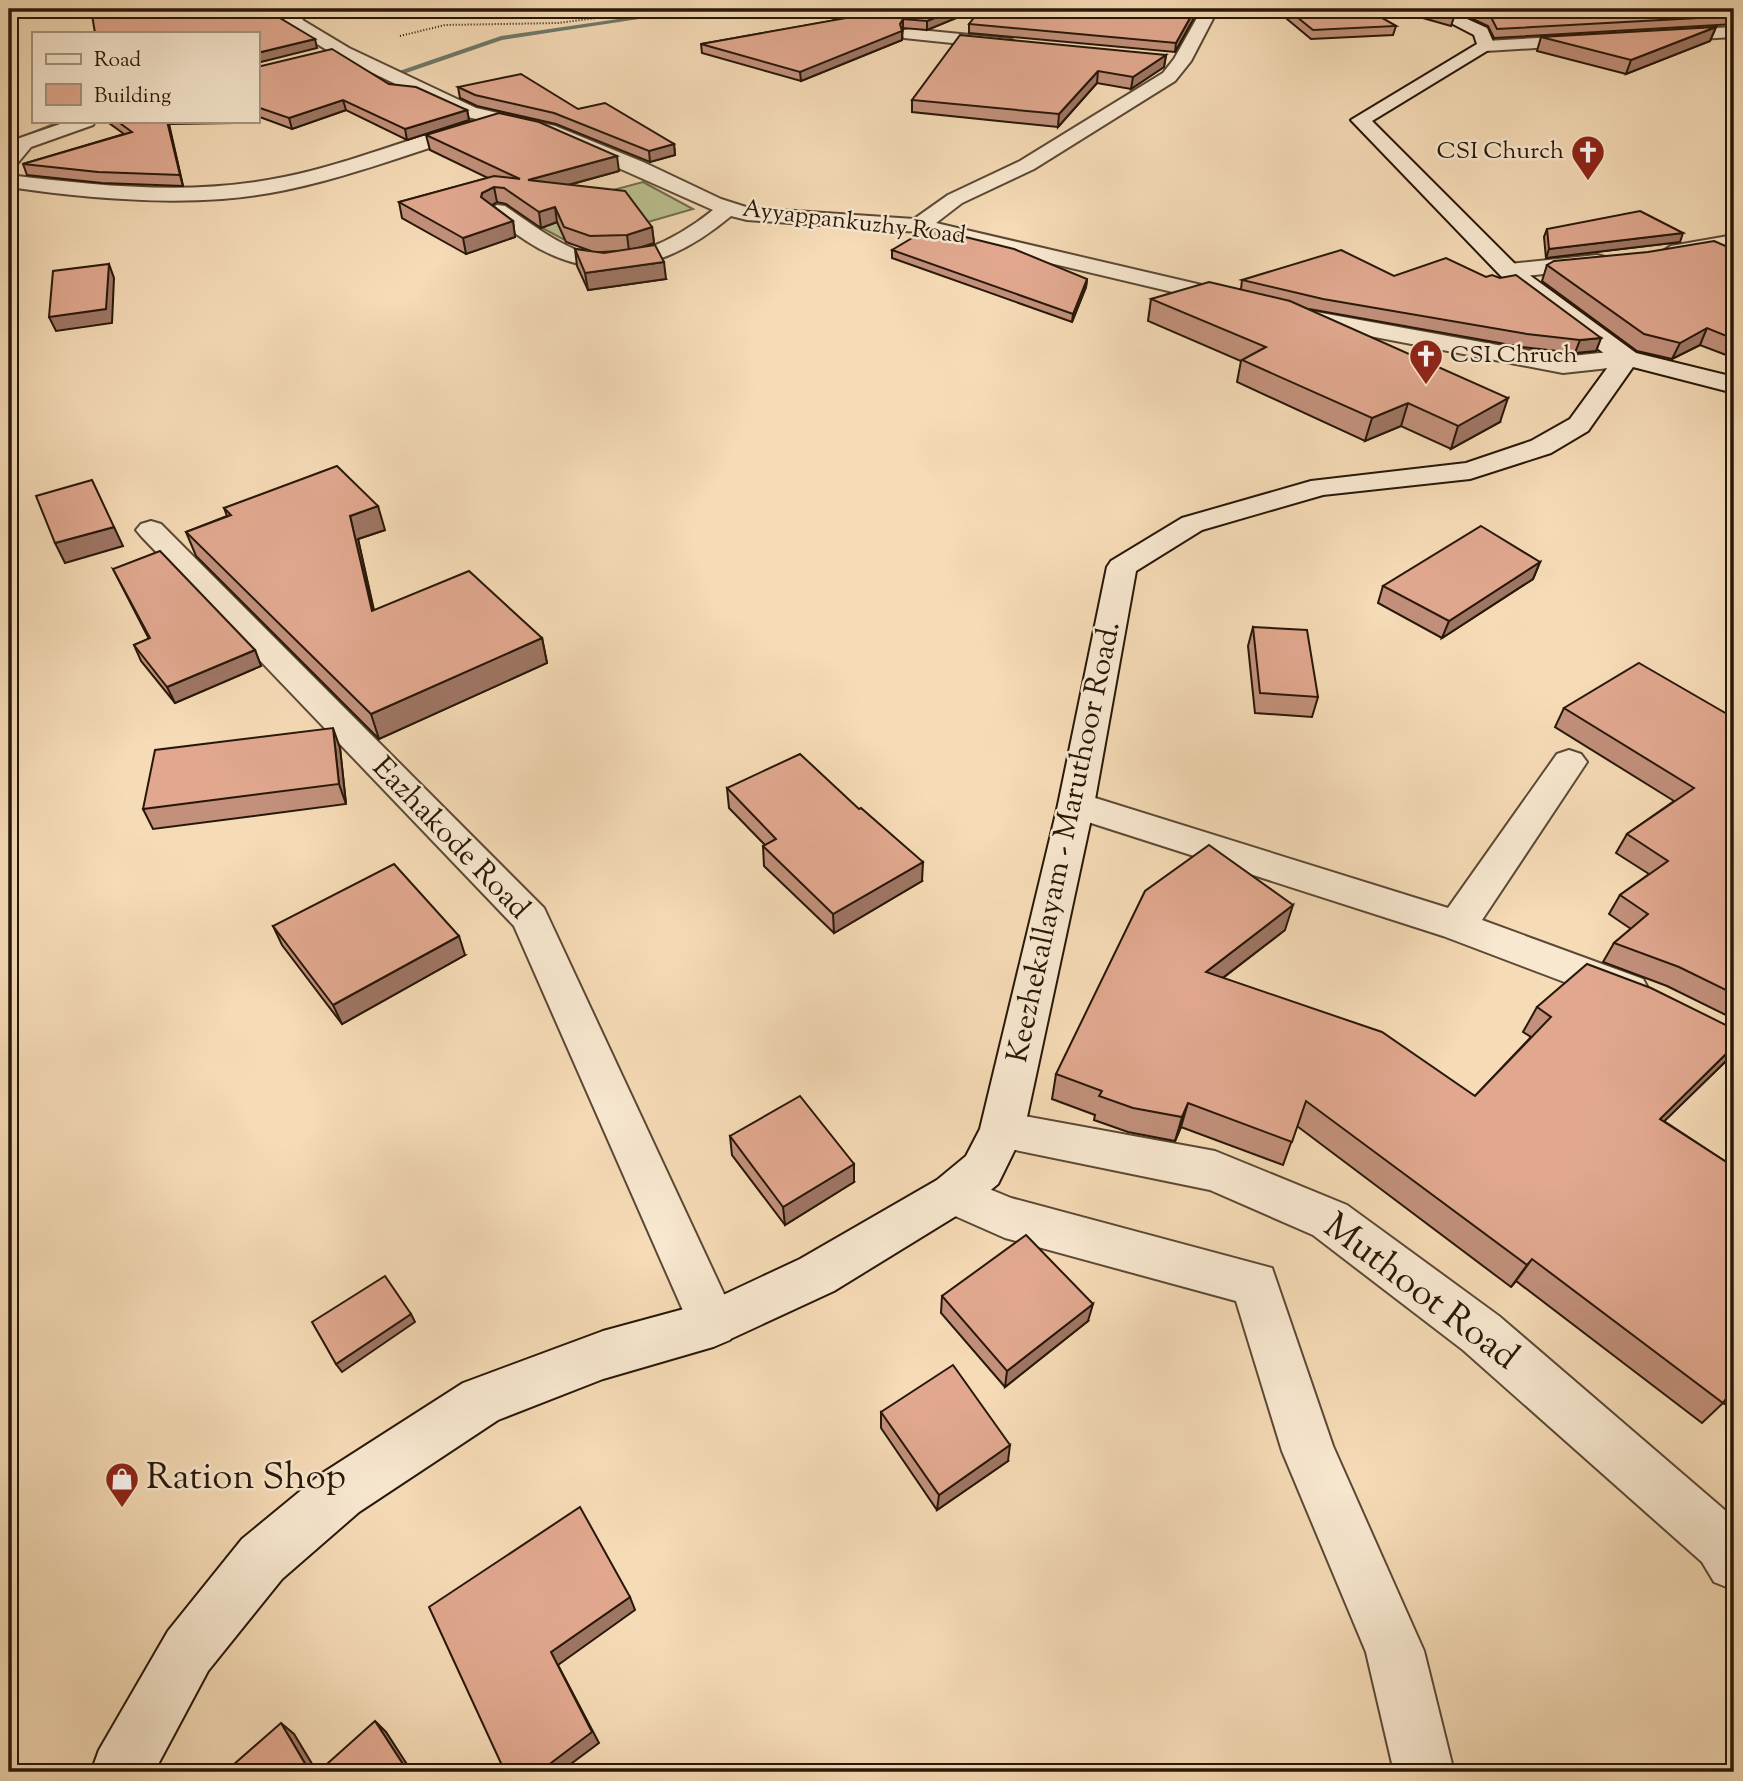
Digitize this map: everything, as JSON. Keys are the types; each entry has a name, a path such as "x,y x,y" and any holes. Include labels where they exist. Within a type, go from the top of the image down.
{"street":[{"name":"Ayyappankuzhy Road","path":"283,9 298,25 342,51 470,112 548,130 747,214 919,226 1266,308 1563,365 1627,358"},
{"path":"919,226 955,200 1027,165 1169,78 1182,61 1210,9"},
{"path":"1432,9 1481,32 1486,46"},
{"path":"1651,36 1734,32"},
{"path":"910,34 1033,46"},
{"path":"1610,39 1486,46 1360,120 1509,271 1627,358 1734,385"},
{"path":"316,56 342,51"},
{"path":"1155,58 1182,61"},
{"path":"9,181 102,193 222,193 288,183 500,119"},
{"path":"9,161 24,143 83,122"},
{"path":"497,211 576,258 597,261 621,260 676,244 705,229 729,208"},
{"path":"1654,256 1734,242"},
{"path":"1509,271 1615,261"},
{"name":"Keezhekallayam - Maruthoor Road.","path":"121,1772 188,1651 262,1559 340,1493 481,1401 603,1355 713,1324 817,1275 953,1194 982,1170 1002,1131 1076,806 1122,567 1192,524 1321,487 1470,471 1541,447 1579,425 1627,358"},
{"name":"Eazhakode Road","path":"151,530 530,918 713,1324"},
{"path":"1457,926 1569,762"},
{"path":"1076,806 1457,926 1663,1005"},
{"name":"Muthoot Road","path":"1002,1131 1214,1171 1330,1220 1481,1333 1721,1543 1734,1562"},
{"path":"953,1194 1004,1217 1255,1284 1308,1451 1395,1651 1424,1772"}],"path":[{"path":"342,51 445,25 572,22"}],"green space":[{"path":"643,182 693,209 572,244 518,215"}],"building":[{"path":"91,9 278,9 281,14 275,15 315,39 259,53 259,32 95,32"},
{"path":"831,9 957,9 927,21 903,19 900,24 902,31 800,72 701,44 852,17"},
{"path":"981,9 1195,9 1176,43 969,24"},
{"path":"1287,9 1366,9 1396,26 1313,30"},
{"path":"1424,9 1438,9 1454,17"},
{"path":"1473,9 1734,9 1734,16 1497,29 1491,17"},
{"path":"1716,27 1631,60 1541,37"},
{"path":"960,35 1166,55 1133,77 1098,71 1059,114 912,100"},
{"path":"332,49 389,84 416,87 467,110 405,129 343,100 289,118 259,108 259,67"},
{"path":"521,74 578,109 605,103 674,144 649,151 554,113 475,95 458,87"},
{"path":"499,113 539,122 617,156 528,180 625,191 652,227 627,235 590,236 564,227 555,207 539,212 504,188 494,187 482,193 481,197 513,221 463,238 399,202 494,176 520,179 426,135"},
{"path":"118,122 167,122 180,175 98,172 23,164 132,132"},
{"path":"1640,211 1683,233 1549,249 1547,229"},
{"path":"929,228 1014,249 1087,279 1073,314 892,250"},
{"path":"1714,241 1730,248 1734,247 1734,339 1707,328 1680,343 1644,334 1547,265 1554,261 1648,252"},
{"path":"655,245 664,262 585,273 575,249 604,253"},
{"path":"1341,250 1394,276 1446,258 1486,277 1516,275 1601,338 1580,340 1527,334 1323,299 1242,280"},
{"path":"109,264 106,309 49,317 53,271"},
{"path":"1209,282 1290,301 1508,398 1458,426 1408,403 1372,418 1242,360 1266,347 1151,299"},
{"path":"337,466 378,506 350,516 372,611 469,571 542,638 371,714 186,532 231,515 224,508"},
{"path":"92,480 114,527 55,543 36,496"},
{"path":"1481,526 1540,562 1449,621 1383,586"},
{"path":"160,551 255,650 167,687 134,645 150,638 113,569"},
{"path":"1253,627 1307,630 1318,697 1260,693"},
{"path":"1639,663 1734,718 1734,994 1679,967 1614,943 1648,914 1620,895 1668,861 1627,834 1694,788 1564,708"},
{"path":"333,728 339,784 143,809 155,750"},
{"path":"800,754 859,809 923,862 833,914 763,846 776,839 727,788"},
{"path":"1209,845 1293,905 1206,972 1382,1032 1475,1096 1551,1017 1537,1007 1587,964 1651,988 1734,1029 1734,1046 1660,1119 1734,1167 1734,1387 1723,1403 1532,1259 1527,1265 1306,1101 1292,1142 1188,1103 1182,1117 1133,1108 1099,1096 1102,1091 1056,1074 1145,891"},
{"path":"394,864 459,936 333,1005 273,926"},
{"path":"800,1096 854,1164 783,1207 730,1136"},
{"path":"1026,1235 1093,1304 1007,1371 942,1296"},
{"path":"385,1276 411,1314 336,1364 312,1322"},
{"path":"953,1365 1010,1445 939,1495 881,1412"},
{"path":"580,1507 630,1597 551,1652 592,1732 539,1772 505,1772 429,1607"},
{"path":"375,1721 408,1772 318,1772"},
{"path":"281,1723 310,1772 225,1772"}],"waterway":[{"path":"377,80 501,38 700,9"},
{"path":"9,144 63,122"}],"place":[{"name":"CSI Church","path":"1588,182"},
{"name":"CSI Chruch","path":"1426,386"},
{"name":"Ration Shop","path":"122,1509"}]}
